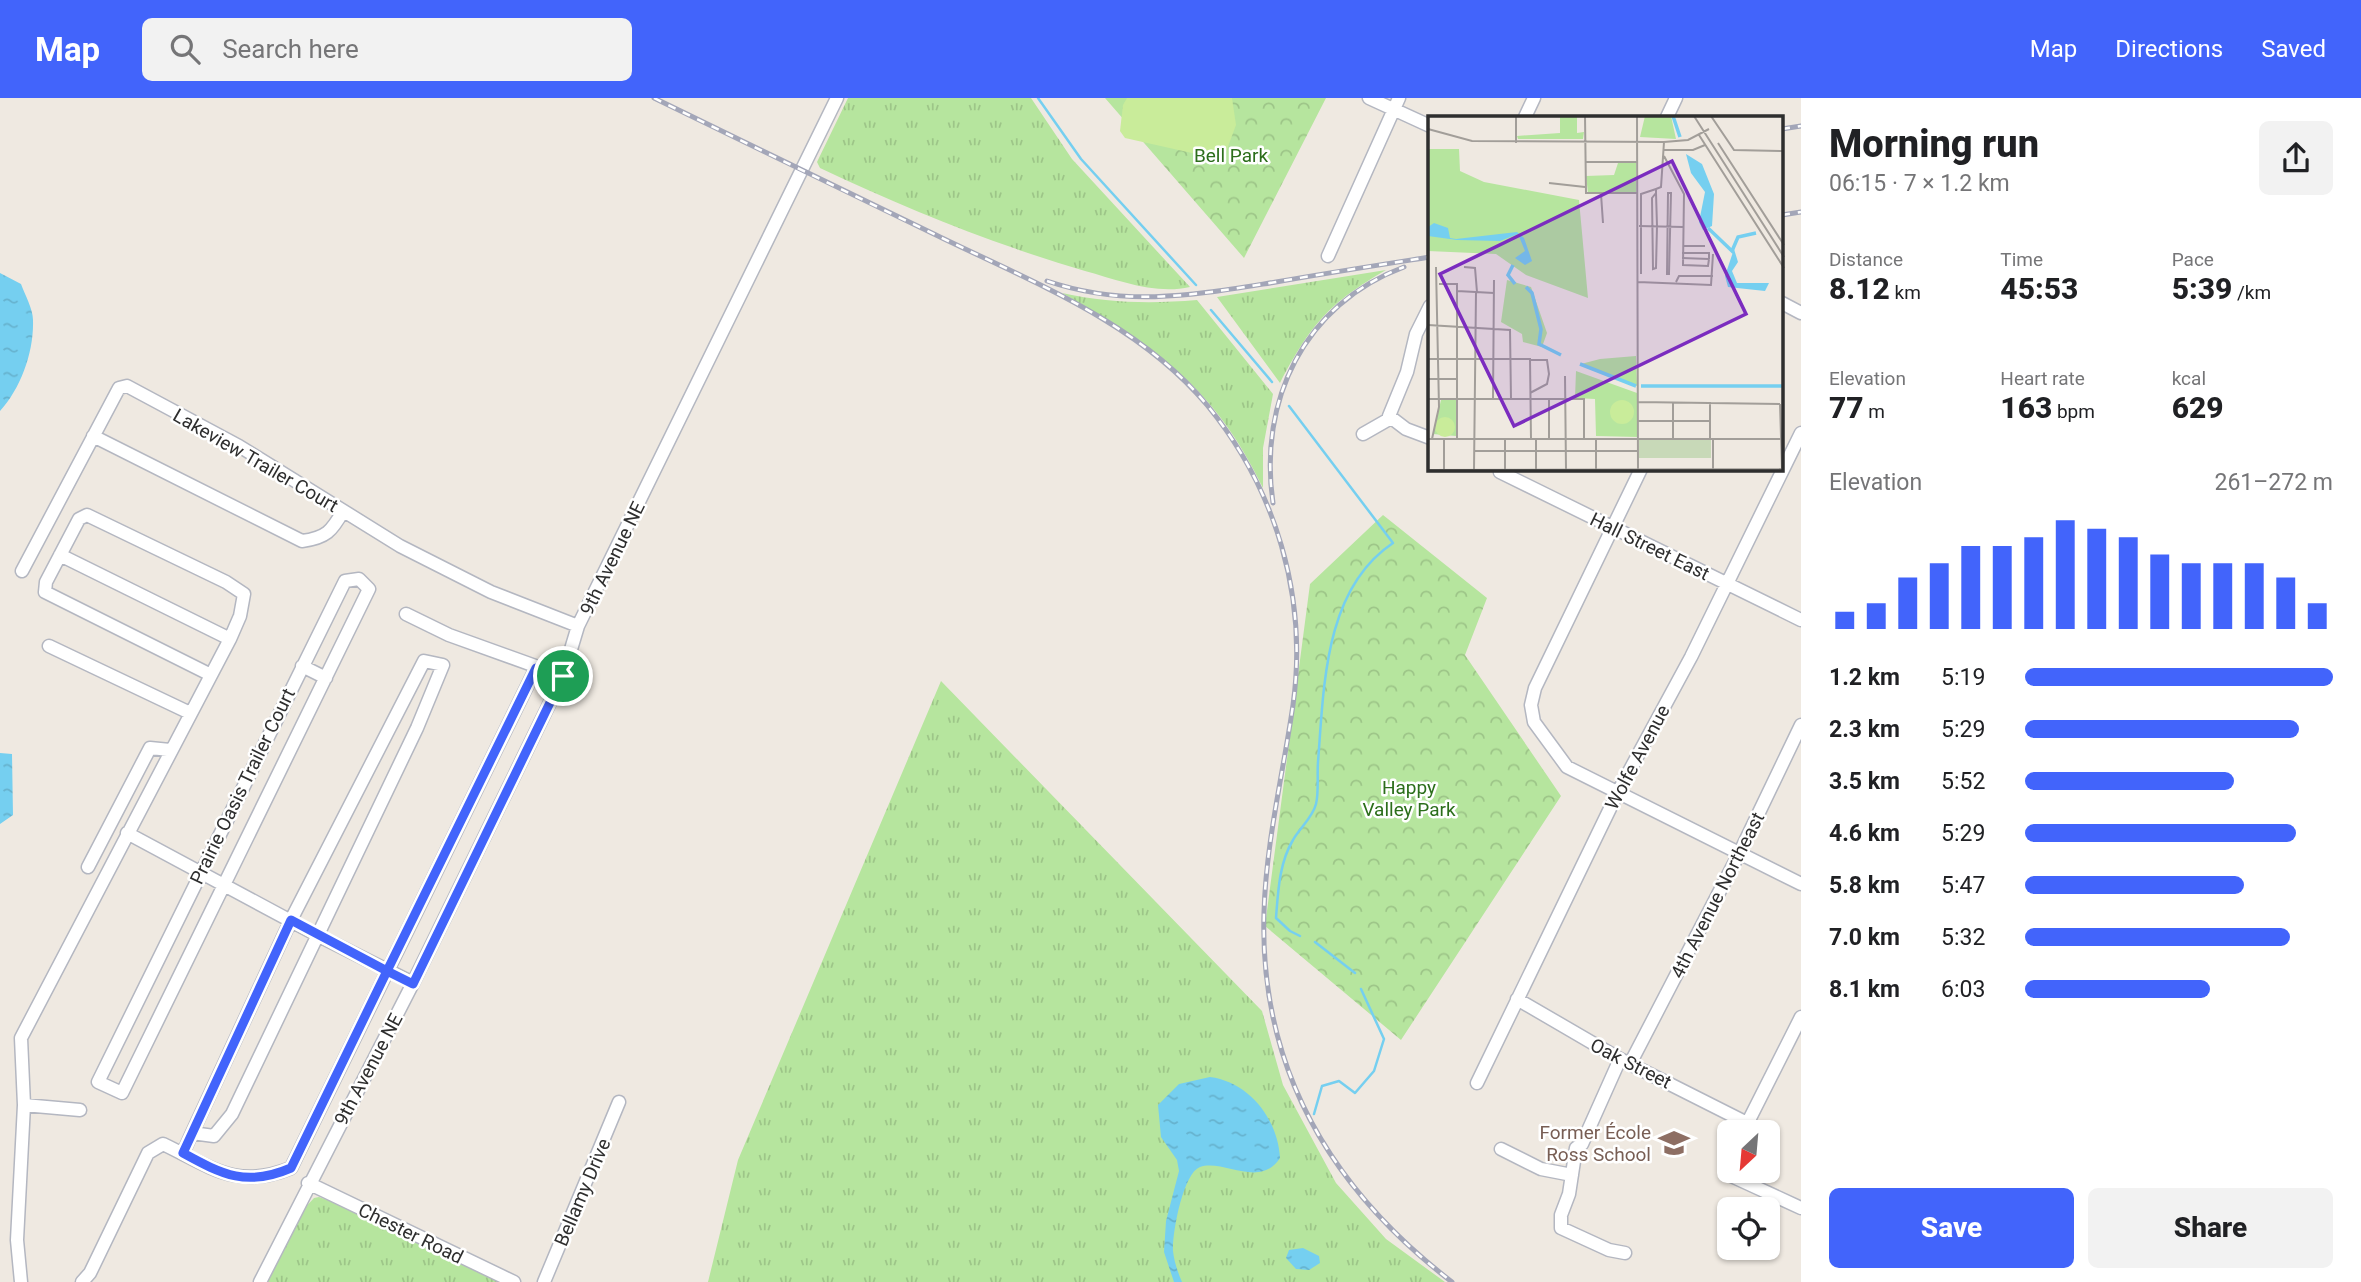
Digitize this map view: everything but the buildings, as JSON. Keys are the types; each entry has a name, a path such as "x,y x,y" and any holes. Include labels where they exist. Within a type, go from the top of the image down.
{"street":[{"name":"9th Avenue NE","path":"260,1282 308,1183 413,984 563,676 578,626 837,98"},
{"path":"1369,98 1396,104 1428,125"},
{"path":"1525,116 1534,98"},
{"path":"1667,116 1676,98"},
{"path":"1328,256 1396,104"},
{"path":"1784,304 1801,313"},
{"path":"1428,310 1416,334 1407,372 1389,410 1391,418 1406,429 1428,437"},
{"name":"Lakeview Trailer Court","path":"22,571 119,388 127,386 239,446 400,546 491,592 578,626"},
{"path":"1363,434 1391,418"},
{"name":"Wolfe Avenue","path":"1784,468 1801,433"},
{"path":"93,436 302,541 321,539 332,531 343,511"},
{"name":"Hall Street East","path":"1502,471 1801,620"},
{"path":"1641,471 1535,688 1531,705 1534,722 1567,767 1801,884"},
{"name":"Wolfe Avenue","path":"1476,1083 1618,792 1727,584 1782,471"},
{"path":"21,1282 17,1240 24,1105 21,1038 230,639 240,616 244,594 214,576 87,514 79,519 46,582 45,592 211,675"},
{"path":"60,555 230,639"},
{"name":"Prairie Oasis Trailer Court","path":"359,579 369,589 326,678 227,885 122,1093 98,1082 345,581 359,579"},
{"path":"406,614 449,635 563,676"},
{"path":"49,646 190,713"},
{"path":"183,1153 192,1133 291,920 424,662 443,665 419,724 232,1114 214,1136 192,1133"},
{"path":"302,666 326,678"},
{"path":"82,1282 94,1265 148,1153 163,1144 229,1175 250,1179 267,1178 291,1168 536,668"},
{"path":"397,713 419,724"},
{"name":"4th Avenue Northeast","path":"1625,1253 1608,1250 1561,1228 1561,1215 1576,1148 1582,1144 1740,852 1801,725"},
{"path":"88,867 150,748 170,750"},
{"path":"127,832 317,936 413,984"},
{"name":"Oak Street","path":"1517,999 1731,1120"},
{"path":"1749,1120 1801,1017"},
{"name":"Bellamy Drive","path":"544,1282 619,1102"},
{"path":"24,1105 80,1110"},
{"path":"1502,1149 1541,1169 1572,1175"},
{"name":"Chester Road","path":"308,1183 514,1282"},
{"path":"1747,1183 1801,1208"}],"green space":[{"path":"848,98 1031,98 1072,159 1190,287 1150,288 1051,261 951,225 820,168 817,162"},
{"name":"Bell Park","path":"1105,98 1326,98 1244,258"},
{"path":"1127,98 1232,98 1236,125 1223,160 1125,138 1120,131 1123,105"},
{"path":"1386,270 1350,293 1323,317 1302,345 1280,383 1217,297"},
{"path":"1062,293 1129,302 1197,300 1273,394 1263,448 1263,488 1224,422 1203,396 1154,352"},
{"name":"Happy Valley Park","path":"1383,515 1487,598 1465,655 1561,796 1401,1040 1265,926 1310,584"},
{"path":"941,681 1262,1011 1283,1085 1336,1183 1386,1239 1445,1282 708,1282 738,1160"},
{"path":"319,1197 499,1282 267,1282 300,1213 314,1198"}],"water":[{"path":"0,273 21,284 30,307 33,332 29,357 20,381 0,411"},
{"path":"0,753 12,754 13,815 0,824"},
{"path":"1210,1077 1237,1086 1259,1105 1274,1130 1280,1158 1272,1167 1262,1171 1210,1166 1200,1167 1194,1172 1184,1192 1174,1232 1173,1251 1182,1282 1174,1282 1164,1252 1166,1221 1179,1171 1177,1160 1161,1137 1158,1105 1179,1084"},
{"path":"1303,1248 1319,1256 1320,1263 1309,1270 1296,1269 1286,1258 1289,1250"}],"waterway":[{"path":"1038,98 1081,159 1196,285"},
{"path":"1211,310 1272,382"},
{"path":"1289,406 1393,543 1370,562 1353,586 1332,641 1326,671 1316,804 1288,849 1279,888 1276,918 1300,936"},
{"path":"1315,942 1355,973"},
{"path":"1314,1114 1322,1086 1339,1081 1355,1093 1374,1071 1384,1039 1361,989"}],"railway":[{"path":"654,98 1081,306 1149,350 1179,376 1207,405 1231,438 1252,472 1282,546 1296,624 1293,705 1265,886 1266,969 1274,1023 1289,1073 1311,1121 1338,1165 1371,1207 1409,1246 1452,1282"},
{"path":"1784,129 1801,126"},
{"path":"1784,215 1801,212"},
{"path":"1047,281 1076,289 1133,297 1189,295 1428,257"},
{"path":"1273,503 1270,465 1273,428 1281,393 1295,361 1315,331 1339,305 1369,284 1404,267"}],"place":[{"name":"Former École Ross School","path":"1674,1143"}],"route":[{"path":"563,676 413,984 387,971 291,1168 267,1178 250,1179 229,1175 183,1153 291,920 387,971 536,668 563,676"}]}
